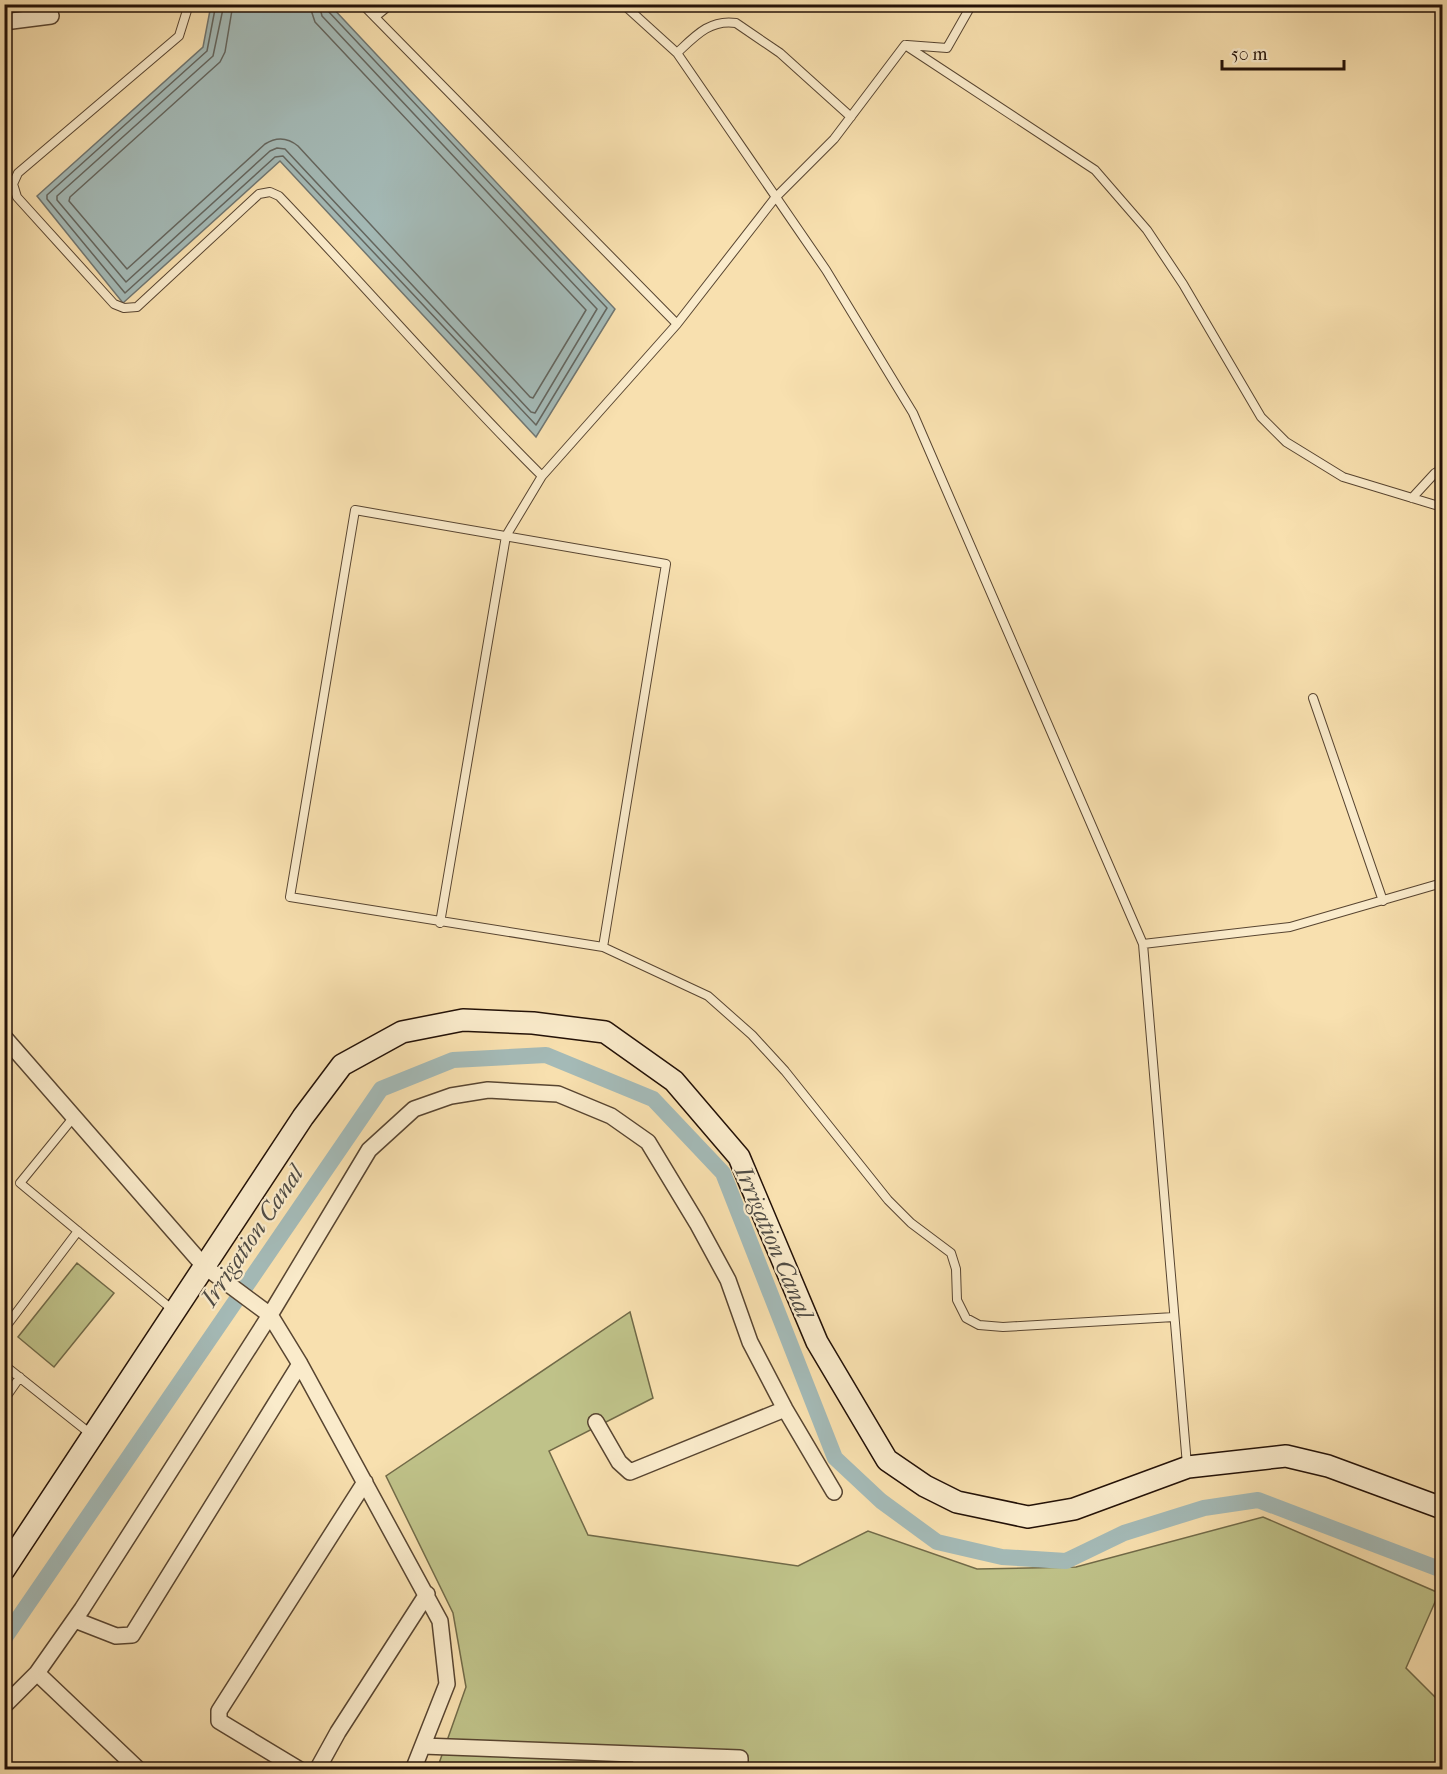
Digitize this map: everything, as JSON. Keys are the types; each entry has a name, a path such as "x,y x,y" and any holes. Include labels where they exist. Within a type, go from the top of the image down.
{"street":[{"path":"4,22 51,16 47,4"},
{"path":"4,1570 303,1117 342,1065 402,1032 464,1020 533,1023 605,1032 674,1081 739,1157 817,1342 887,1460 925,1486 957,1502 1028,1517 1074,1509 1188,1467 1286,1456 1328,1466 1443,1508"},
{"path":"4,1037 204,1266 270,1315 300,1364 440,1621 447,1684 413,1770"},
{"path":"4,1706 37,1673 75,1620 270,1315 369,1150 414,1110 451,1096 488,1090 558,1094 610,1116 648,1142 676,1184 728,1280 750,1342 785,1409 834,1492"},
{"path":"75,1620 116,1636 132,1635 300,1364"},
{"path":"596,1422 619,1462 630,1472 785,1409"},
{"path":"300,1770 219,1721 219,1711 365,1482"},
{"path":"318,1770 338,1732 427,1594"},
{"path":"37,1673 139,1770"},
{"path":"423,1746 641,1762 741,1758 740,1770"}],"lane":[{"path":"189,4 179,36 18,173 13,184 17,197 114,304 124,308 137,307 259,194 270,192 279,196 367,288 480,414 542,476"},
{"path":"362,4 677,324"},
{"path":"375,17 391,4"},
{"path":"623,4 677,53 826,270 913,413 1143,944 1188,1467"},
{"path":"905,45 947,48 972,4"},
{"path":"677,53 699,32 712,25 736,23 780,53 851,117"},
{"path":"440,922 506,536 542,476 677,324 775,198 834,139 905,45"},
{"path":"905,45 1095,171 1147,230 1184,284 1262,417 1286,442 1343,477 1443,507"},
{"path":"1412,498 1435,473 1443,470"},
{"path":"603,947 666,564 355,510 290,897 603,947 708,996 752,1035 785,1071 888,1200 911,1224 951,1253 956,1269 957,1300 966,1318 979,1325 1003,1327 1174,1317"},
{"path":"1313,698 1383,901"},
{"path":"1143,944 1290,927 1443,883"},
{"path":"73,1118 20,1183 174,1311"},
{"path":"4,1329 78,1231"},
{"path":"4,1365 93,1436"},
{"path":"4,1400 20,1377"}],"green space":[{"path":"77,1263 114,1293 54,1367 18,1337"},
{"path":"630,1312 653,1398 549,1451 588,1535 798,1566 868,1531 977,1569 1076,1567 1263,1517 1439,1593 1406,1668 1442,1704 1442,1769 437,1769 466,1687 453,1613 386,1476"}],"water":[{"path":"211,5 330,5 615,309 536,437 280,161 123,303 37,196 203,47"}],"waterway":[{"name":"Irrigation Canal","path":"4,1639 381,1089 453,1060 546,1055 653,1099 723,1173 835,1458 881,1501 937,1542 1002,1557 1066,1561 1124,1533 1204,1508 1258,1500 1442,1570"}]}
